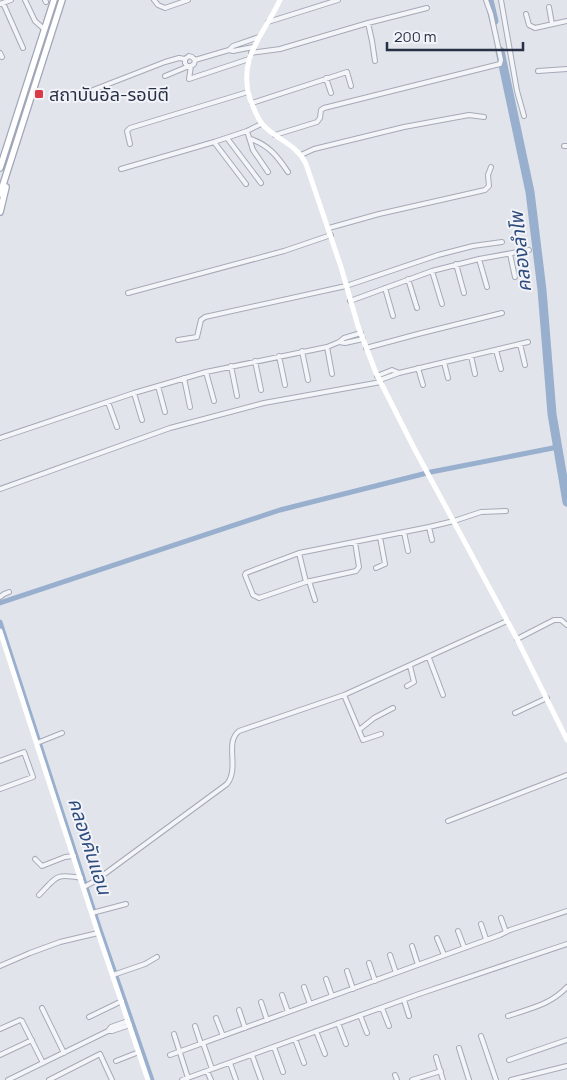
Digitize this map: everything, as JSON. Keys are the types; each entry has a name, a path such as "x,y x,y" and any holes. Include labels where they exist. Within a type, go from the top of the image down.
{"main road":[{"path":"0,168 54,0"},
{"path":"0,194 62,0"},
{"path":"0,158 9,141"},
{"path":"0,212 16,144"}],"street":[{"path":"11,0 2,3 23,48"},
{"path":"25,0 35,21 44,29"},
{"path":"154,0 158,5 165,8 188,0"},
{"path":"280,0 253,47 250,56 246,74 248,92 252,103 261,124 292,146 301,155 306,164 329,228 366,348 379,379 517,639 567,740"},
{"path":"268,22 338,0"},
{"path":"274,135 317,122 320,118 321,110 324,108 500,64 501,60 491,14 486,0"},
{"path":"501,0 524,116"},
{"path":"549,7 552,24"},
{"path":"190,66 189,79 250,56 427,8"},
{"path":"526,14 531,28 567,21"},
{"path":"368,23 375,61"},
{"path":"229,50 233,46 259,37"},
{"path":"165,76 194,64 195,60 229,50 253,47"},
{"path":"93,90 165,62 179,58 185,59 191,56 195,60"},
{"path":"185,59 186,64 190,66"},
{"path":"538,71 567,69"},
{"path":"252,103 347,72 351,86"},
{"path":"326,78 331,93"},
{"path":"130,144 127,131 130,128 248,92"},
{"path":"301,155 314,149 404,127 469,115 484,117"},
{"path":"122,169 227,138 261,124"},
{"path":"247,131 253,150 268,172"},
{"path":"227,138 261,183"},
{"path":"250,139 260,142 269,148 288,172"},
{"path":"214,142 246,184"},
{"path":"329,228 380,214 485,190 489,186 488,175 491,167"},
{"path":"128,294 284,251 331,235"},
{"path":"178,340 197,337 201,320 205,317 346,286 438,255 472,246 502,242"},
{"path":"350,300 456,264 529,250"},
{"path":"510,254 515,277"},
{"path":"480,259 487,287"},
{"path":"456,264 464,293"},
{"path":"432,271 442,304"},
{"path":"408,280 417,308"},
{"path":"385,288 393,316"},
{"path":"366,348 502,313"},
{"path":"0,438 184,378 327,346 344,338 362,336"},
{"path":"0,489 170,428 264,403 379,379 392,370 399,372 528,342"},
{"path":"520,344 525,365"},
{"path":"327,346 332,374"},
{"path":"496,350 500,369"},
{"path":"302,351 308,380"},
{"path":"279,356 285,385"},
{"path":"471,356 475,374"},
{"path":"255,361 261,390"},
{"path":"444,362 448,378"},
{"path":"231,366 237,396"},
{"path":"418,368 423,385"},
{"path":"206,372 214,401"},
{"path":"184,378 190,407"},
{"path":"158,386 165,412"},
{"path":"134,393 142,420"},
{"path":"108,402 117,427"},
{"path":"355,542 359,569 308,582 259,598 253,595 245,575 249,571 299,553 429,527 481,512 506,511"},
{"path":"429,527 432,540"},
{"path":"404,532 408,551"},
{"path":"376,568 385,564 380,537"},
{"path":"299,553 315,600"},
{"path":"1,597 9,592"},
{"path":"517,639 554,620 561,620 567,625"},
{"path":"85,887 227,784 233,774 232,741 234,735 239,731 344,695 507,621"},
{"path":"0,630 85,887 98,933 114,975 148,1080"},
{"path":"429,658 443,695"},
{"path":"407,686 414,682 410,666"},
{"path":"344,695 363,740 381,734"},
{"path":"515,713 547,698"},
{"path":"359,730 374,718 393,708"},
{"path":"38,743 62,733"},
{"path":"0,761 24,752 33,776 0,789"},
{"path":"448,821 567,776"},
{"path":"35,859 42,866 64,857 74,856"},
{"path":"39,895 58,876 81,878"},
{"path":"93,913 126,904"},
{"path":"170,1055 567,911"},
{"path":"501,918 506,932"},
{"path":"481,924 486,940"},
{"path":"458,931 464,947"},
{"path":"0,966 30,952 60,942 98,933"},
{"path":"437,938 444,955"},
{"path":"174,1034 180,1052 185,1079 360,1015 567,944"},
{"path":"412,946 418,965"},
{"path":"390,955 396,973"},
{"path":"114,975 145,964 158,957"},
{"path":"369,963 375,981"},
{"path":"347,971 353,988"},
{"path":"326,980 332,996"},
{"path":"304,987 310,1004"},
{"path":"508,1016 547,1003 555,999 567,987"},
{"path":"282,995 288,1012"},
{"path":"404,1000 409,1016"},
{"path":"89,1017 122,1001"},
{"path":"261,1002 267,1020"},
{"path":"42,1008 64,1053"},
{"path":"382,1008 389,1026"},
{"path":"239,1010 245,1028"},
{"path":"360,1015 367,1034"},
{"path":"216,1018 223,1036"},
{"path":"0,1030 20,1020 24,1023 43,1063"},
{"path":"11,1079 108,1031 111,1027 130,1023"},
{"path":"338,1023 346,1044"},
{"path":"195,1026 210,1070 211,1080"},
{"path":"316,1031 325,1054"},
{"path":"481,1036 496,1080"},
{"path":"295,1039 304,1063"},
{"path":"0,1055 32,1040"},
{"path":"509,1060 567,1040"},
{"path":"274,1047 282,1072"},
{"path":"459,1048 469,1080"},
{"path":"116,1061 139,1052"},
{"path":"49,1080 100,1054 112,1080"},
{"path":"252,1055 261,1080"},
{"path":"436,1057 443,1080"},
{"path":"230,1063 236,1080"},
{"path":"510,1080 567,1066"},
{"path":"412,1080 441,1071"},
{"path":"395,1075 397,1080"}],"waterway":[{"name":"คลองลำโพ","path":"489,0 494,21"},
{"name":"คลองลำโพ","path":"500,51 530,192 542,290 552,414 567,502"},
{"path":"0,603 280,510 431,472 558,447"},
{"name":"คลองคันแอน","path":"0,622 100,930 152,1080"}],"place":[{"name":"สถาบันอัล-รอบิตี","path":"39,94"}]}
